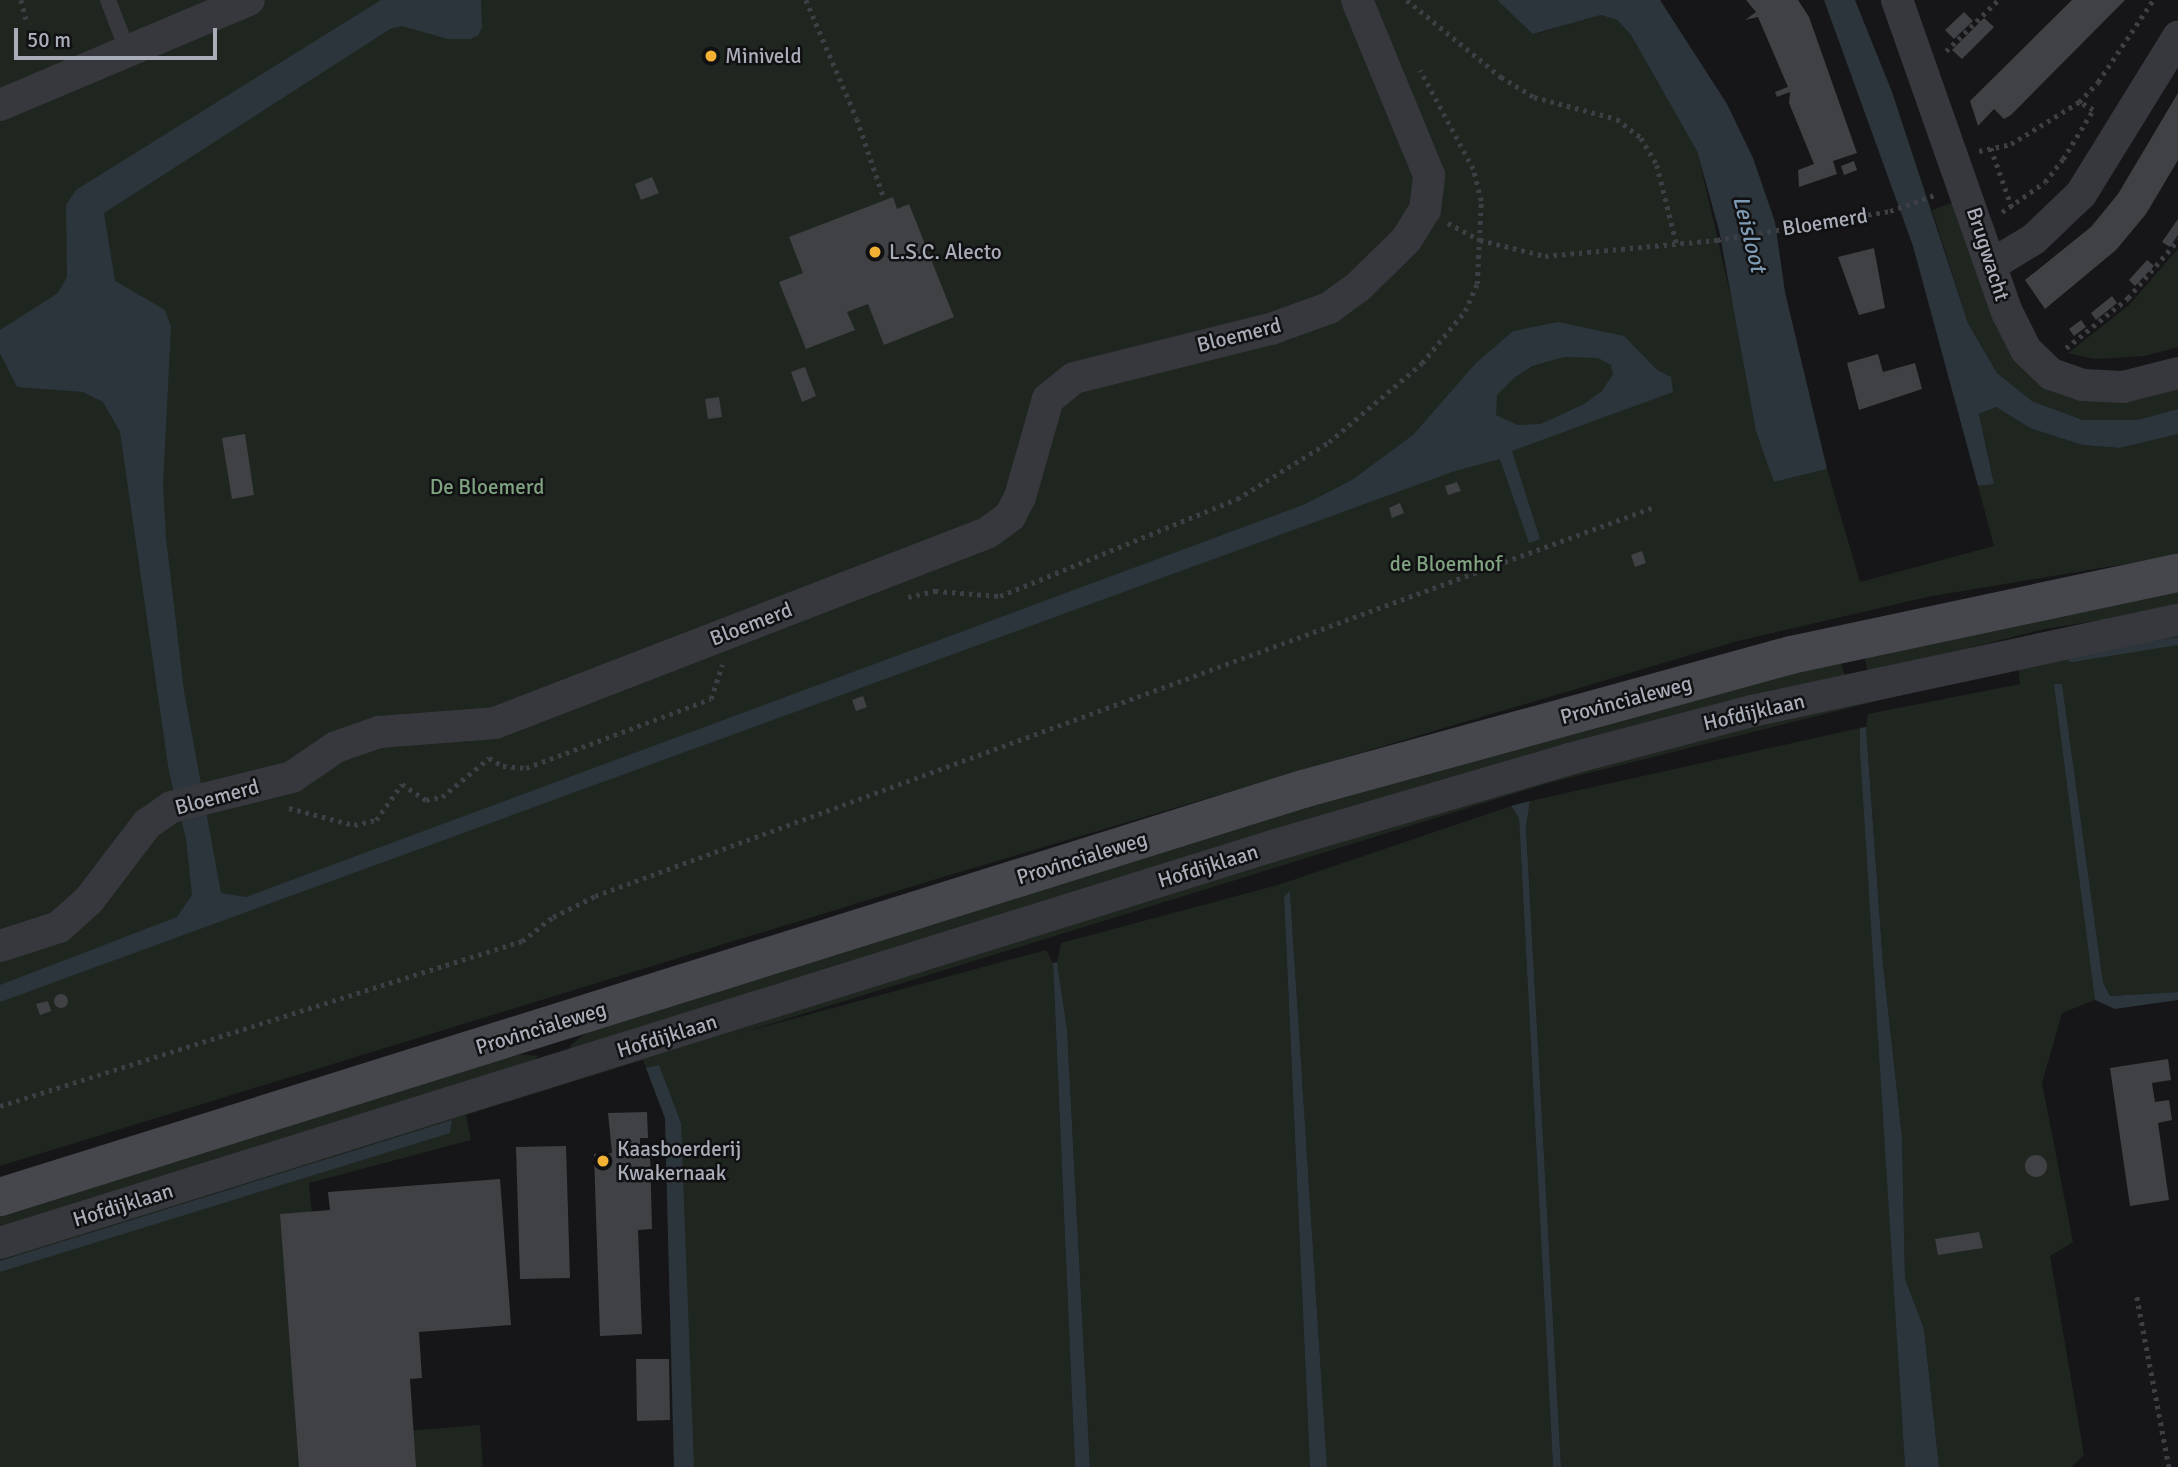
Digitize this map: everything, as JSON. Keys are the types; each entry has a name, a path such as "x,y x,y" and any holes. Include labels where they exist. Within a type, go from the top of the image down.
{"main road":[{"name":"Provincialeweg","path":"0,1197 1303,789 1848,642 2178,573"}],"street":[{"path":"0,105 249,0"},
{"name":"Bloemerd","path":"0,946 59,927 89,901 147,824 171,807 292,776 336,747 379,732 495,723 987,533 1010,516 1020,497 1048,399 1074,378 1271,329 1329,308 1358,287 1406,240 1425,210 1429,175 1357,0"},
{"name":"Brugwacht","path":"1897,0 2007,312 2026,350 2051,374 2083,385 2123,387 2178,373"},
{"path":"1991,265 2025,244 2081,194 2178,37"},
{"name":"Hofdijklaan","path":"0,1243 1259,850 1556,763 1857,689 2178,620"},
{"path":"1848,642 1857,689"},
{"path":"555,1024 567,1067"}],"lane":[{"path":"108,0 128,52"}],"path":[{"path":"21,0 26,19"},
{"path":"806,0 857,119 883,195"},
{"path":"1407,0 1501,77 1534,97 1617,119 1641,138 1657,165 1677,245"},
{"path":"1924,73 1998,0"},
{"path":"1954,156 2011,144 2079,102 2098,82 2153,0"},
{"path":"1977,221 2012,209 2045,182 2093,110 2079,102"},
{"path":"1991,148 2025,244"},
{"name":"Bloemerd","path":"1425,210 1480,240 1545,256 1717,240 1890,211 1939,194"},
{"path":"2042,365 2128,298 2178,240"},
{"path":"0,1106 522,941 553,917 595,896 1654,507"},
{"path":"2137,1297 2169,1467"}],"green space":[{"name":"De Bloemerd","path":"0,0 1497,0 1534,34 1601,15 1617,20 1631,35 1697,150 1774,482 1827,469 1860,582 1994,546 1978,486 1994,483 1979,413 1996,407 2030,428 2082,445 2120,448 2178,434 2178,555 1927,597 1734,642 943,877 0,1166"},
{"path":"1957,201 2034,369 2178,373 2178,409 2137,420 2083,420 2032,401 1997,373 1968,323 1932,210"},
{"path":"2178,249 2178,347 2145,356 2094,359 2068,353 2129,305"},
{"path":"2178,589 2178,608 2044,629 1868,674 1864,655"},
{"path":"2178,628 2178,992 2110,996 2103,982 2062,685 2095,1000 2062,1013 2042,1083 2073,1242 2050,1256 2084,1455 2071,1467 1939,1467 1924,1330 1905,1279 1902,1137 1883,964 1866,727 1868,714 2020,684 2018,666 1549,783 741,1033 1046,950 1053,963 1075,1467 674,1467 665,1118 643,1060 466,1115 471,1140 309,1183 334,1437 480,1425 483,1467 0,1467 0,1254 1142,897 1645,748"},
{"path":"1840,659 1846,680 572,1055 570,1046 594,1026 1357,788"},
{"path":"1860,728 1905,1467 1561,1467 1526,827 1530,801"},
{"path":"1511,806 1519,818 1553,1467 1327,1467 1290,892 1284,898 1310,1467 1090,1467 1067,1029 1057,962 1061,943 1278,885"},
{"path":"506,1053 538,1056 533,1062 0,1234 0,1211"}],"water":[{"path":"381,0 481,0 482,27 478,36 470,39 448,39 402,26 390,29 104,213 115,281 165,310 171,327 163,485 166,538 184,691 221,893 246,897 1303,505 1352,480 1413,435 1476,363 1513,331 1558,322 1624,336 1657,370 1671,377 1673,392 1512,451 1540,539 1529,543 1500,459 1455,471 0,1002 0,985 177,917 192,895 186,839 169,772 120,432 103,402 83,392 17,387 0,353 0,330 58,293 67,277 66,205 76,190","holes":["1564,357 1598,358 1611,365 1613,374 1602,391 1584,404 1541,424 1517,425 1496,415 1497,395 1515,377 1532,366"]},
{"name":"Leisloot","path":"1497,0 1660,0 1727,104 1753,158 1775,222 1785,292 1827,469 1774,482 1756,431 1719,230 1697,151 1631,35 1617,20 1601,15 1533,34"},
{"path":"1824,0 1855,0 1892,92 1968,323 1997,373 2032,401 2083,420 2137,420 2178,409 2178,434 2120,448 2082,445 2030,428 1996,407 1979,414 1994,484 1978,486 1913,246"},
{"path":"2054,684 2062,684 2103,982 2110,996 2178,992 2178,1000 2115,1009 2095,1000"},
{"path":"1866,727 1883,964 1902,1137 1905,1279 1924,1329 1939,1467 1905,1467 1860,750 1860,728"},
{"path":"1530,801 1526,827 1561,1467 1553,1467 1519,818 1511,806"},
{"path":"1290,891 1327,1467 1310,1467 1284,897"},
{"path":"1057,962 1067,1029 1090,1467 1075,1467 1053,963"},
{"path":"659,1065 681,1123 694,1467 674,1467 665,1118 646,1068"},
{"path":"452,1120 450,1133 0,1272 0,1261"}],"building":[{"path":"1746,0 1798,0 1809,17 1857,153 1833,161 1837,174 1799,187 1798,170 1814,164 1789,103 1790,92 1777,97 1775,92 1788,87 1758,17 1745,20 1756,12"},
{"path":"2072,0 2125,0 2011,115 2004,119 1994,109 1978,126 1970,101"},
{"path":"1964,12 1973,21 1954,39 1945,30"},
{"path":"1984,18 1994,27 1962,59 1952,50"},
{"path":"2178,93 2178,160 2146,214 2116,250 2045,309 2025,280 2091,227 2118,194"},
{"path":"1854,161 1857,170 1844,175 1841,166"},
{"path":"652,177 659,193 641,200 635,184"},
{"path":"893,197 897,209 909,204 954,317 884,345 868,304 847,312 855,330 806,349 779,282 803,273 789,237"},
{"path":"2178,219 2178,235 2170,247 2162,242"},
{"path":"1874,248 1885,308 1859,315 1838,257"},
{"path":"2147,260 2154,266 2135,286 2129,280"},
{"path":"2112,296 2117,303 2096,320 2091,313"},
{"path":"2081,320 2086,327 2074,336 2069,329"},
{"path":"1878,354 1883,372 1915,363 1922,389 1859,410 1847,363"},
{"path":"805,367 816,396 802,402 791,372"},
{"path":"719,397 722,417 708,419 705,399"},
{"path":"245,434 254,495 232,499 222,438"},
{"path":"1457,482 1461,491 1448,495 1445,486"},
{"path":"1400,503 1404,513 1392,518 1389,508"},
{"path":"1642,551 1646,563 1635,567 1631,555"},
{"path":"863,696 867,707 856,711 852,700"},
{"path":"61,994 66,996 66,1006 61,1008 56,1006 54,1001 56,996"},
{"path":"48,1001 51,1011 40,1015 36,1004"},
{"path":"2168,1059 2171,1080 2152,1083 2155,1102 2169,1100 2172,1120 2158,1123 2169,1200 2130,1206 2110,1068"},
{"path":"647,1112 648,1138 640,1138 640,1153 650,1152 652,1229 638,1230 642,1334 600,1336 594,1154 612,1153 608,1113"},
{"path":"566,1146 570,1278 520,1279 516,1147"},
{"path":"2036,1155 2044,1158 2047,1166 2044,1174 2036,1177 2028,1174 2025,1166 2028,1158"},
{"path":"500,1179 511,1325 419,1332 422,1378 410,1379 416,1467 299,1467 280,1214 330,1210 328,1192"},
{"path":"1979,1232 1983,1248 1938,1255 1935,1239"},
{"path":"636,1359 669,1359 670,1420 637,1421"}],"waterway":[{"path":"2072,658 2178,641"}],"place":[{"name":"Miniveld","path":"711,56"},
{"name":"L.S.C. Alecto","path":"875,252"},
{"name":"Kaasboerderij Kwakernaak","path":"603,1161"}],"park label":[{"name":"de Bloemhof","path":"1446,564"}]}
